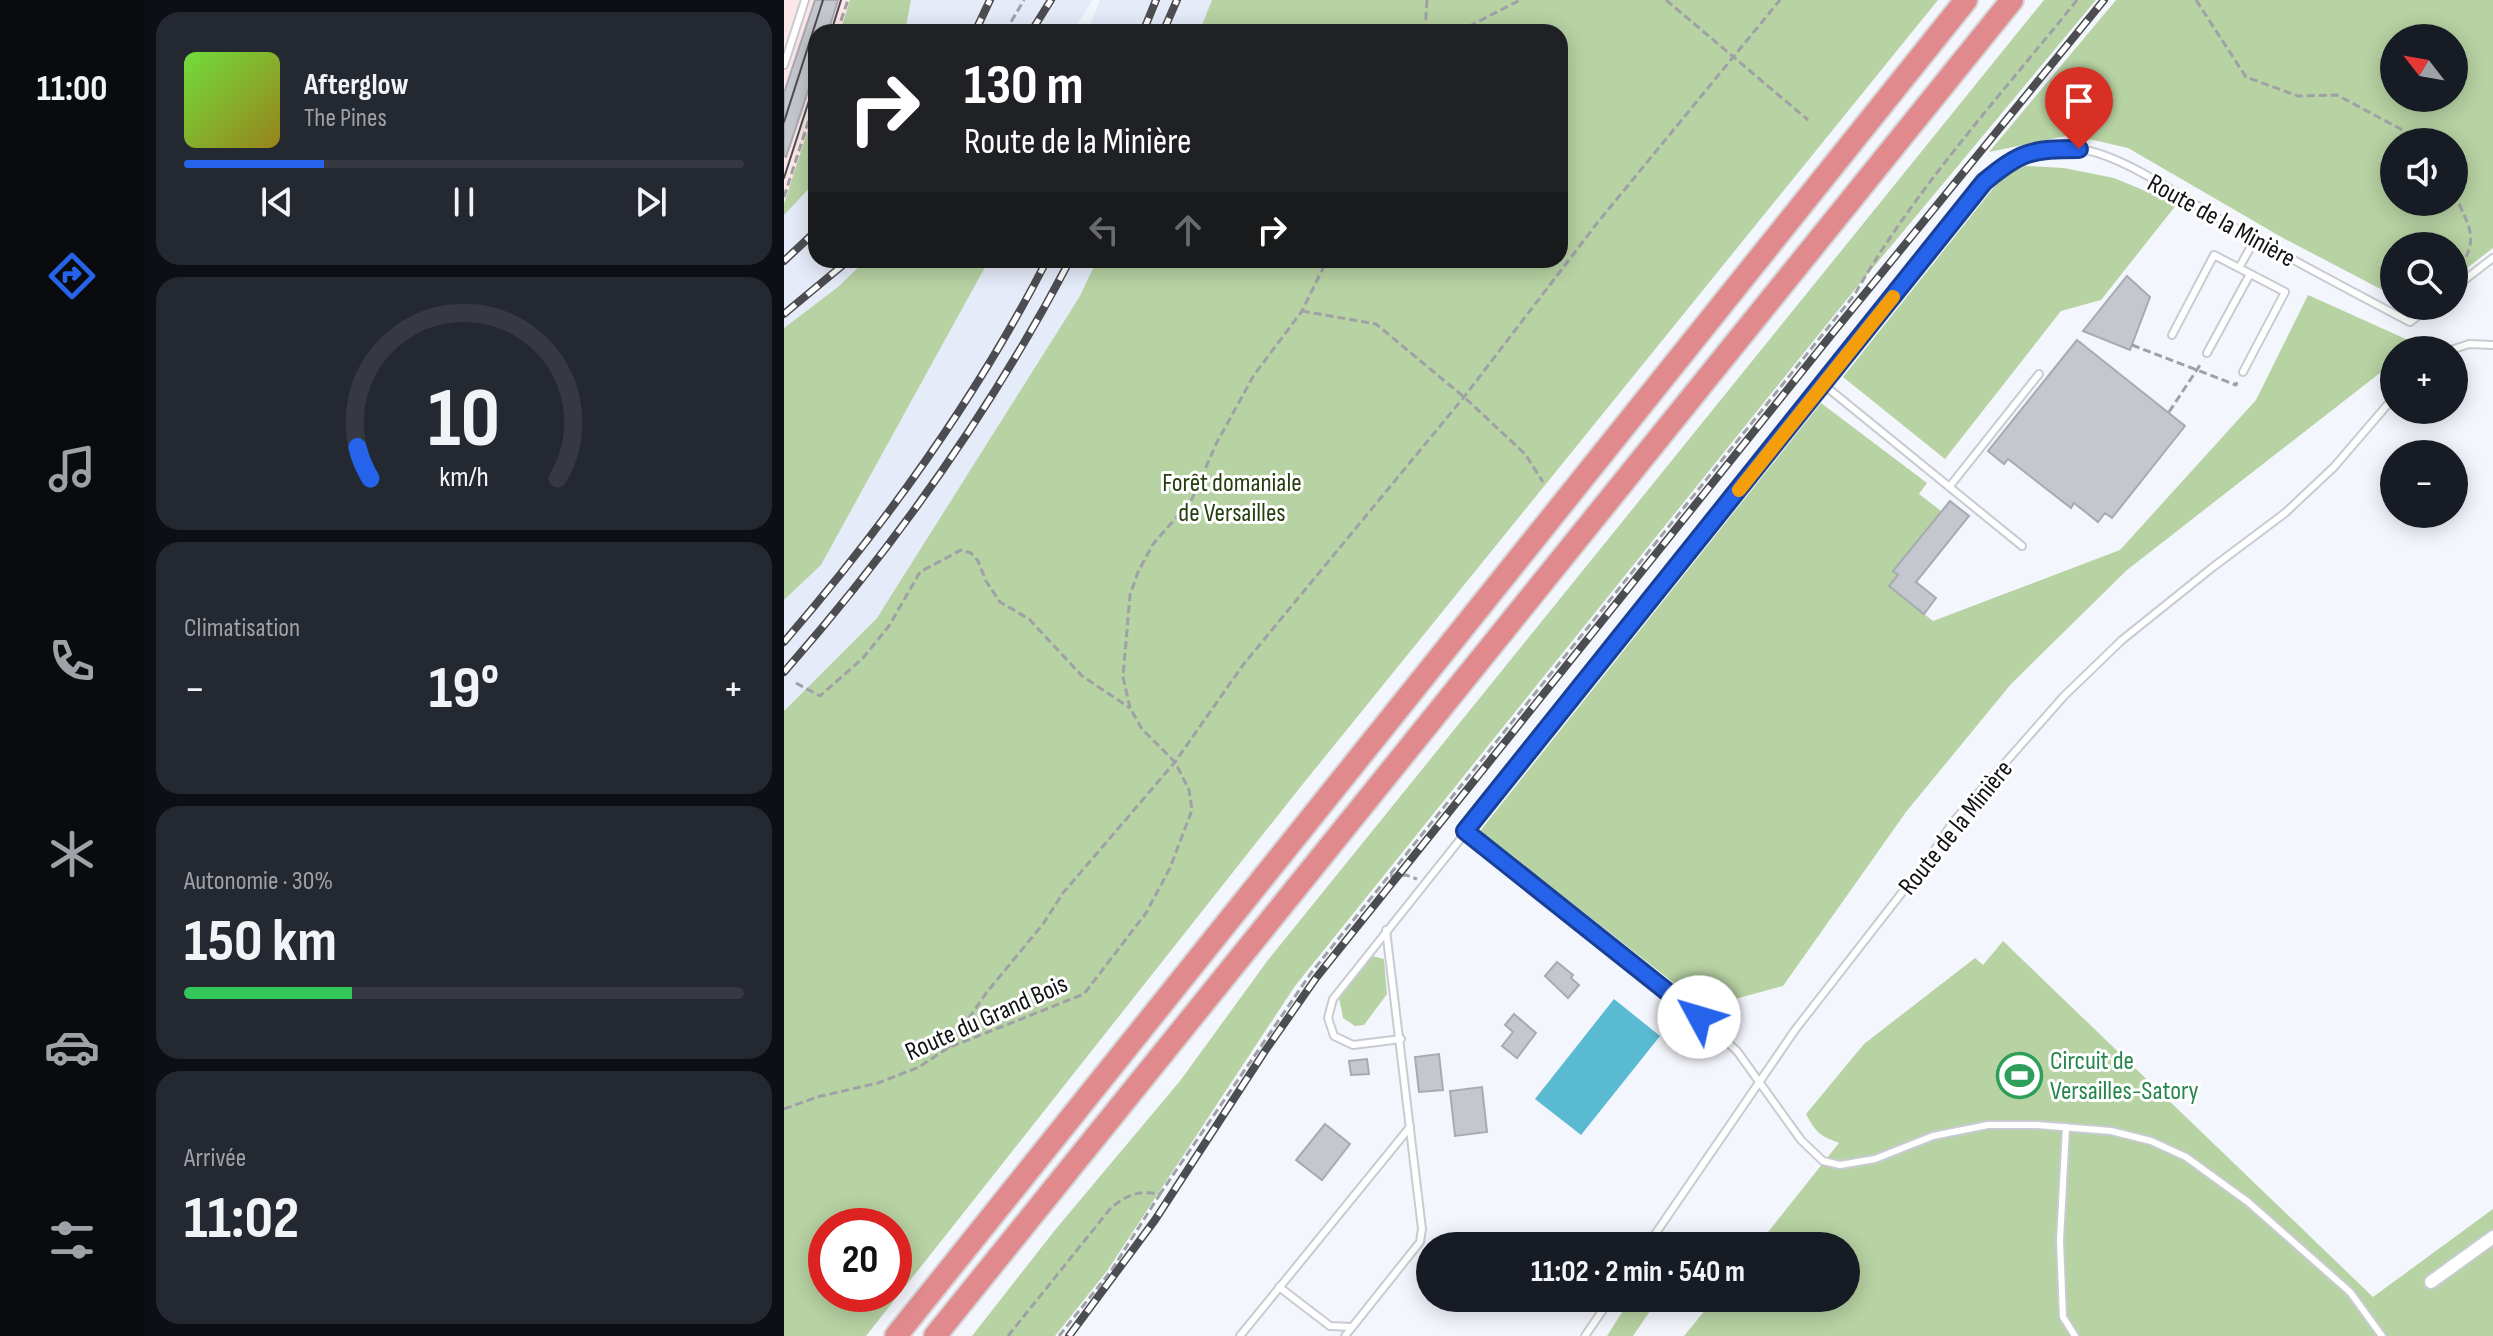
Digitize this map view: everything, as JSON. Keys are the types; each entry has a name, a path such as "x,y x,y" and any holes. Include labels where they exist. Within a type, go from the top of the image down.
{"highway":[{"path":"896,1336 1966,0"},
{"path":"935,1336 2012,0"}],"street":[{"path":"2431,1282 2493,1237"}],"lane":[{"path":"784,65 805,0"},
{"path":"784,53 790,46"},
{"name":"Route de la Minière","path":"1401,1039 1353,1045 1334,1036 1328,1018 1333,999 1984,182 2008,162 2039,149 2079,149 2112,158 2380,306"},
{"path":"2239,268 2255,239"},
{"path":"2172,335 2214,255 2239,268 2285,292 2243,372"},
{"path":"2468,277 2493,258"},
{"path":"2207,353 2250,274"},
{"path":"2468,344 2493,345"},
{"path":"1950,486 2039,374"},
{"path":"1824,385 2022,546"},
{"name":"Route de la Minière","path":"1657,1232 1795,1030 1932,854 1953,822 2064,696 2122,640 2285,513 2334,467 2380,413"},
{"path":"1465,831 1699,1017 1737,1051 1801,1140 1823,1161 1840,1165 1875,1159 1933,1136 1988,1125 2111,1131 2151,1141 2186,1157 2248,1202 2350,1292 2382,1336"},
{"path":"1345,1336 1420,1242 1422,1229 1386,930"},
{"path":"1240,1336 1410,1127"},
{"path":"2066,1127 2060,1241 2063,1317 2075,1336"},
{"path":"1279,1287 1330,1326 1352,1327"},
{"path":"1585,1336 1601,1312"}],"path":[{"path":"840,24 848,0"},
{"path":"1010,24 1024,0"},
{"path":"1426,24 1427,0"},
{"path":"1474,24 1520,0"},
{"path":"1666,0 1808,120"},
{"path":"1568,261 1780,0"},
{"path":"1059,1336 1111,1271 1287,1005 1855,294 1872,263 1915,203 2077,0"},
{"path":"2196,0 2246,77 2298,96 2337,95 2399,128"},
{"path":"784,197 808,123"},
{"path":"2464,216 2471,231 2471,250 2468,254"},
{"path":"1175,762 1142,729 1130,708 1123,677 1130,595 1153,544 1191,501 1217,442 1254,375 1302,311 1323,268"},
{"path":"948,1048 987,992 1043,924 1063,893 1175,762 1243,665 1464,397 1563,268"},
{"path":"1302,311 1376,324 1464,397 1525,454 1543,482"},
{"path":"2132,345 2236,385 2243,372"},
{"path":"2169,412 2207,353"},
{"path":"796,683 820,696 863,658 889,626 920,572 961,550 971,553 978,561 986,581 1000,602 1029,619 1082,676 1130,708"},
{"name":"Route du Grand Bois","path":"784,1109 817,1097 878,1083 919,1067 948,1048 1084,994 1104,964 1127,940 1159,890 1192,810 1189,790 1175,762"},
{"path":"1386,878 1394,874 1406,875 1424,882"},
{"path":"1008,1336 1110,1209 1124,1197 1144,1191 1160,1194"}],"shaded area":[{"path":"784,0 911,0 906,24 808,24 808,190 784,215"},
{"path":"911,0 1093,0 1077,24 906,24"},
{"path":"1100,0 1212,0 1202,24 1090,24"},
{"path":"808,190 808,268 858,268 784,328 784,215"},
{"path":"985,268 1093,268 1080,296 877,618 784,711 784,600 821,565"}],"green space":[{"path":"850,0 911,0 906,24 842,24"},
{"name":"Forêt domaniale de Versailles","path":"1212,0 1938,0 1298,790 912,1278 912,1208 808,1208 808,1312 885,1312 866,1336 784,1336 784,711 877,618 1080,296 1093,268 1568,268 1568,24 1202,24"},
{"path":"2044,0 2096,0 1852,293 1295,986 1107,1271 1055,1336 972,1336 1055,1230 1180,1081 1268,960"},
{"path":"2116,0 2493,0 2493,248 2468,267 2468,232 2380,232 2380,289 2283,238 2128,148 2071,135 1989,152"},
{"path":"808,130 808,190 784,215 784,204"},
{"path":"2025,166 2064,168 2114,178 2177,204 2101,300 2061,311 1945,459 1843,377 2003,176"},
{"path":"858,268 985,268 821,565 784,600 784,328"},
{"path":"2308,295 2399,336 2380,336 2380,373 2127,570 2011,684 1906,812 1783,986 1735,999 1697,1001 1480,831 1821,403 1927,483 1919,494 1941,511 1893,571 1898,575 1889,586 1933,621 2120,550 2256,400"},
{"name":"Circuit de Versailles-Satory","path":"2003,941 2373,1297 2493,1209 2493,1336 1684,1336 1704,1312 1860,1312 1860,1232 1768,1232 1839,1143 1819,1133 1806,1114 1864,1044 1975,958 1983,965"},
{"path":"1372,956 1384,959 1387,994 1364,1025 1355,1026 1343,1018 1339,998"},
{"path":"1622,1312 1649,1312 1633,1336 1607,1336"}],"water":[{"path":"1614,999 1660,1036 1581,1135 1535,1099"}],"building":[{"path":"815,0 838,0 830,24 808,24 808,91 786,157 784,93"},
{"path":"2127,276 2150,297 2130,350 2083,331"},
{"path":"2077,340 2185,426 2112,518 2105,513 2098,522 2074,503 2071,508 2008,459 2004,464 1988,451"},
{"path":"1950,501 1969,516 1916,582 1936,598 1924,614 1889,586 1898,575 1893,571"},
{"path":"1557,962 1573,975 1571,978 1579,985 1568,998 1545,976"},
{"path":"1514,1014 1536,1033 1517,1058 1502,1046 1513,1032 1505,1025"},
{"path":"1439,1054 1443,1090 1419,1092 1415,1057"},
{"path":"1367,1059 1369,1074 1351,1075 1349,1061"},
{"path":"1482,1087 1487,1132 1455,1136 1450,1091"},
{"path":"1325,1124 1350,1144 1322,1180 1296,1160"}],"tram line":[{"path":"815,24 823,0"},
{"path":"834,24 841,0"},
{"path":"784,122 808,47"},
{"path":"784,178 808,104"}],"railway":[{"path":"979,24 990,0"},
{"path":"1036,24 1051,0"},
{"path":"1146,24 1156,0"},
{"path":"1166,24 1177,0"},
{"path":"1069,1336 1155,1220 1316,978 2104,0"},
{"path":"784,261 808,238"},
{"path":"784,314 839,268"},
{"path":"784,642 858,552 927,458 991,361 1043,268"},
{"path":"784,672 865,575 939,475 1008,370 1066,268"}],"slow traffic":[{"path":"1739,490 1893,297"}],"place":[{"name":"Circuit de Versailles-Satory","path":"2019,1075"}],"route":[{"path":"1699,1017 1465,831 1984,182 2008,162 2039,149 2079,149"}]}
